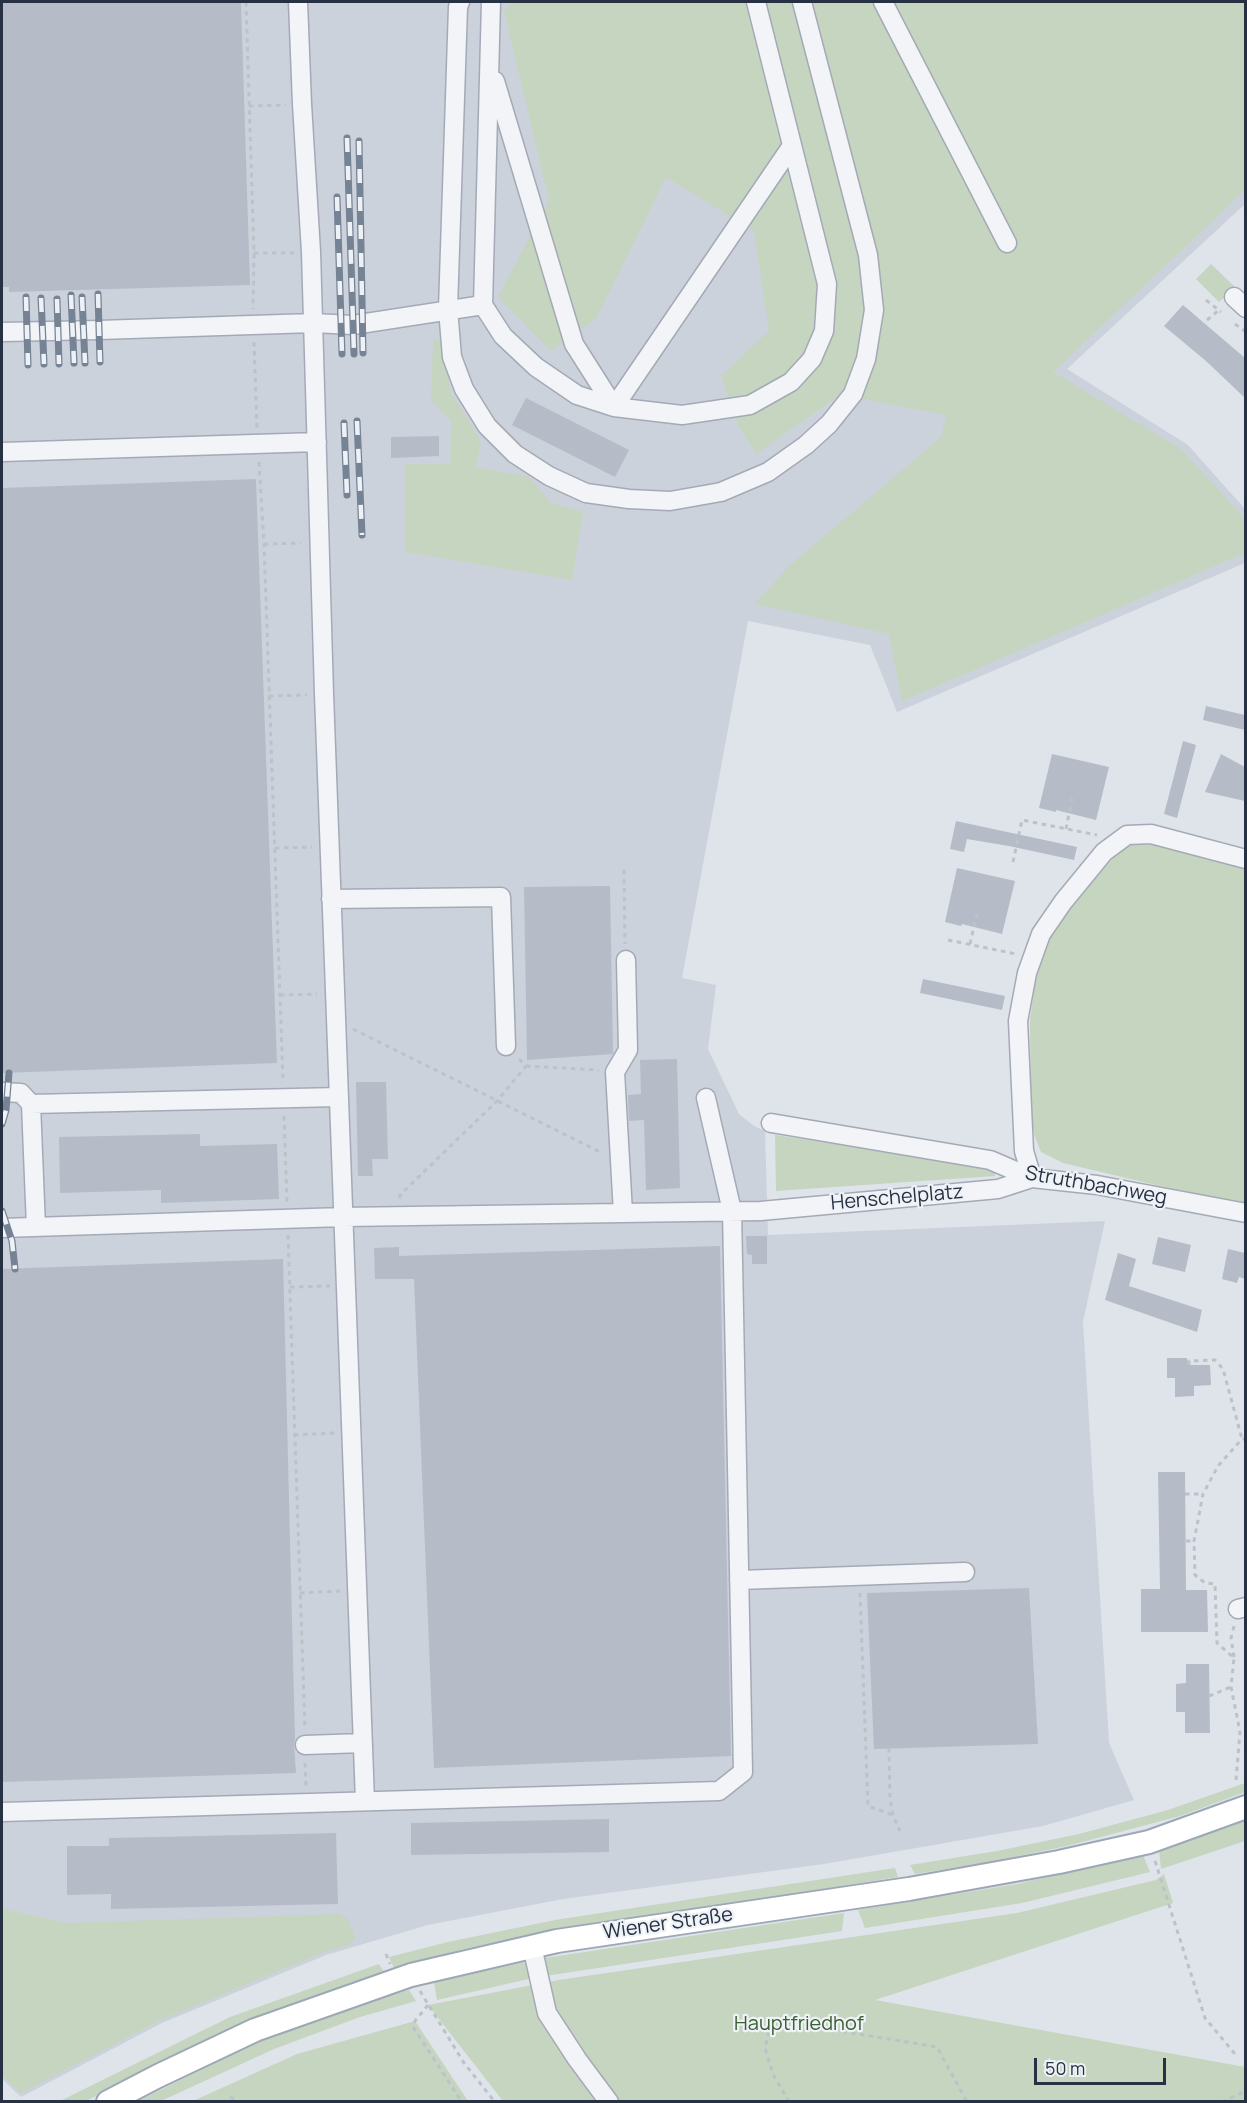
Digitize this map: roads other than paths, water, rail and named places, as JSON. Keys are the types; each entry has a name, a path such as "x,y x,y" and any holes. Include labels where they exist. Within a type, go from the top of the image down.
{"main road":[{"name":"Wiener Straße","path":"108,2102 255,2030 411,1975 568,1939 909,1888 1059,1862 1149,1842 1245,1808"}],"street":[{"path":"298,2 311,252 329,847 365,1801"},
{"path":"460,2 458,7 448,309 452,357 464,389 487,426 515,454 549,476 586,493 629,499 670,501 721,492 768,472 806,446 830,424 853,393 866,359 874,309 868,255 802,2"},
{"path":"491,2 483,305 502,336 536,367 577,395 614,407 682,415 750,405 791,382 812,359 824,331 827,284 756,2"},
{"path":"883,2 1007,243"},
{"path":"491,66 574,344 614,407"},
{"path":"614,407 791,147"},
{"path":"2,332 253,324 313,323 341,326 483,305"},
{"path":"2,452 317,442"},
{"path":"1032,1178 1024,1151 1018,1021 1027,974 1041,934 1063,902 1104,852 1127,835 1151,834 1245,859"},
{"path":"331,899 501,897 506,1046"},
{"path":"623,1213 615,1072 628,1050 626,960"},
{"path":"2,1092 21,1093 31,1104 36,1227"},
{"path":"31,1104 339,1097"},
{"path":"2,1812 719,1791 743,1772 732,1211 706,1098"},
{"name":"Struthbachweg","path":"771,1123 990,1160 1032,1178 1097,1185 1245,1213"},
{"name":"Henschelplatz","path":"2,1228 343,1217 761,1211 998,1189 1032,1178"},
{"path":"739,1580 965,1572"},
{"path":"305,1745 363,1743"},
{"path":"532,1946 547,2013 609,2102"}],"railway":[{"path":"347,138 354,354"},
{"path":"359,141 363,353"},
{"path":"337,197 342,354"},
{"path":"98,294 100,362"},
{"path":"71,295 74,363"},
{"path":"26,297 28,365"},
{"path":"82,297 85,363"},
{"path":"41,298 44,364"},
{"path":"57,299 59,364"},
{"path":"357,421 362,535"},
{"path":"344,423 347,495"},
{"path":"2,1124 6,1110 9,1073"},
{"path":"2,1211 12,1241 15,1269"}],"park label":[{"name":"Hauptfriedhof","path":"799,2024"}]}
